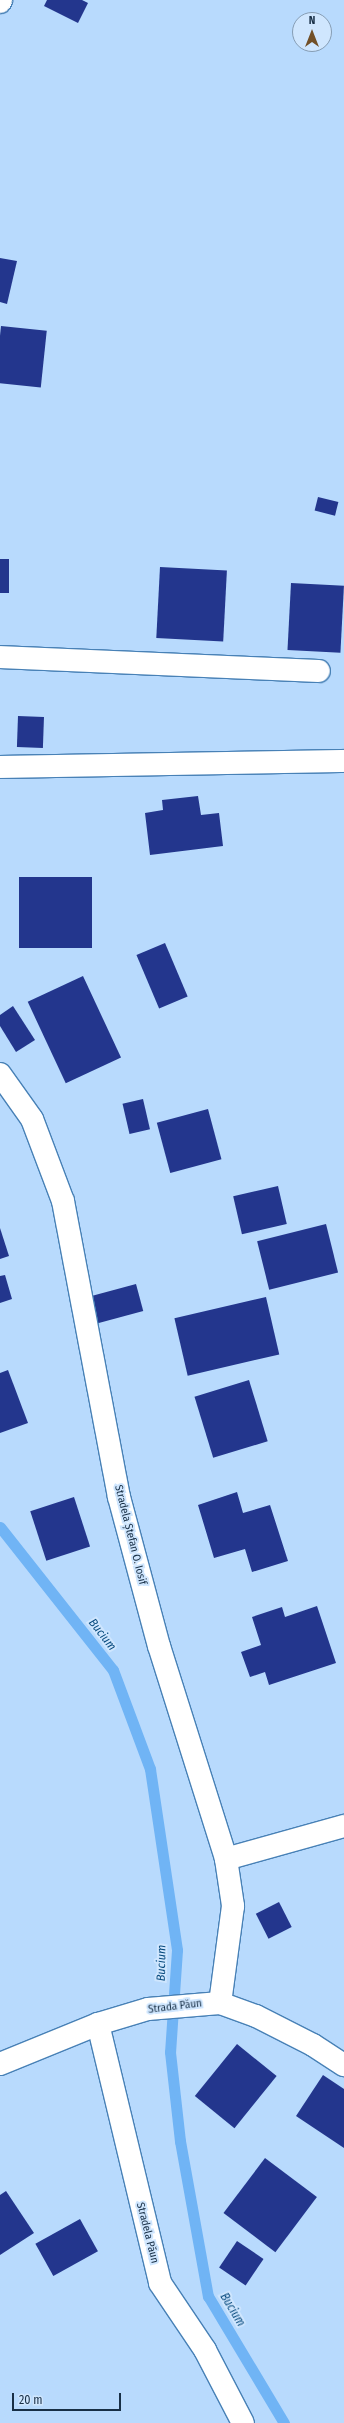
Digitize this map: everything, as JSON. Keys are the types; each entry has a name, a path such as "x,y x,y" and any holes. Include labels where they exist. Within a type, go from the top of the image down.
{"street":[{"path":"0,657 319,671"},
{"path":"0,767 344,761"},
{"name":"Stradela Ștefan O. Iosif","path":"0,1074 32,1119 63,1201 119,1497 159,1646 226,1859 233,1906 220,2003"},
{"path":"226,1859 344,1826"},
{"name":"Strada Păun","path":"0,2064 98,2024 148,2009 198,2003 220,2003 256,2016 313,2045 344,2065"},
{"name":"Stradela Păun","path":"98,2024 160,2283 205,2350 243,2423"}],"building":[{"path":"47,0 82,0 88,3 78,23 44,6"},
{"path":"0,258 17,261 7,304 0,302"},
{"path":"1,326 47,331 41,387 0,383"},
{"path":"318,497 338,502 335,516 315,511"},
{"path":"0,559 9,559 9,593 0,593"},
{"path":"160,567 227,571 223,641 156,638"},
{"path":"291,583 344,586 340,653 287,650"},
{"path":"18,716 44,717 43,748 17,747"},
{"path":"198,796 201,815 219,813 223,846 150,855 145,813 163,810 162,800"},
{"path":"19,877 92,877 92,948 19,948"},
{"path":"165,943 188,996 159,1009 136,955"},
{"path":"83,976 121,1058 66,1083 28,1002"},
{"path":"13,1006 35,1040 16,1052 0,1026 0,1015"},
{"path":"143,1099 150,1129 130,1134 123,1104"},
{"path":"208,1109 221,1159 170,1173 157,1123"},
{"path":"278,1186 287,1224 242,1234 233,1196"},
{"path":"326,1224 338,1273 269,1290 257,1241"},
{"path":"0,1228 9,1256 0,1259"},
{"path":"5,1275 12,1299 0,1303 0,1276"},
{"path":"136,1284 143,1311 98,1323 91,1296"},
{"path":"266,1297 279,1354 188,1376 174,1318"},
{"path":"8,1370 28,1423 0,1433 0,1373"},
{"path":"249,1380 268,1441 213,1458 194,1397"},
{"path":"237,1492 243,1513 270,1505 288,1561 252,1572 245,1549 214,1558 198,1505"},
{"path":"74,1497 90,1546 46,1561 30,1511"},
{"path":"317,1606 336,1663 269,1685 265,1672 250,1677 241,1652 261,1645 252,1617 282,1607 285,1617"},
{"path":"279,1902 292,1927 269,1939 256,1914"},
{"path":"237,2044 277,2076 234,2128 195,2096"},
{"path":"323,2075 344,2089 344,2148 296,2116"},
{"path":"265,2158 317,2197 275,2252 223,2213"},
{"path":"6,2191 34,2233 0,2255 0,2195"},
{"path":"80,2219 98,2251 53,2276 35,2244"},
{"path":"237,2241 264,2259 246,2285 219,2268"}],"waterway":[{"name":"Bucium","path":"0,1527 113,1670 150,1769 177,1950 170,2052 180,2141 208,2296 284,2423"}]}
